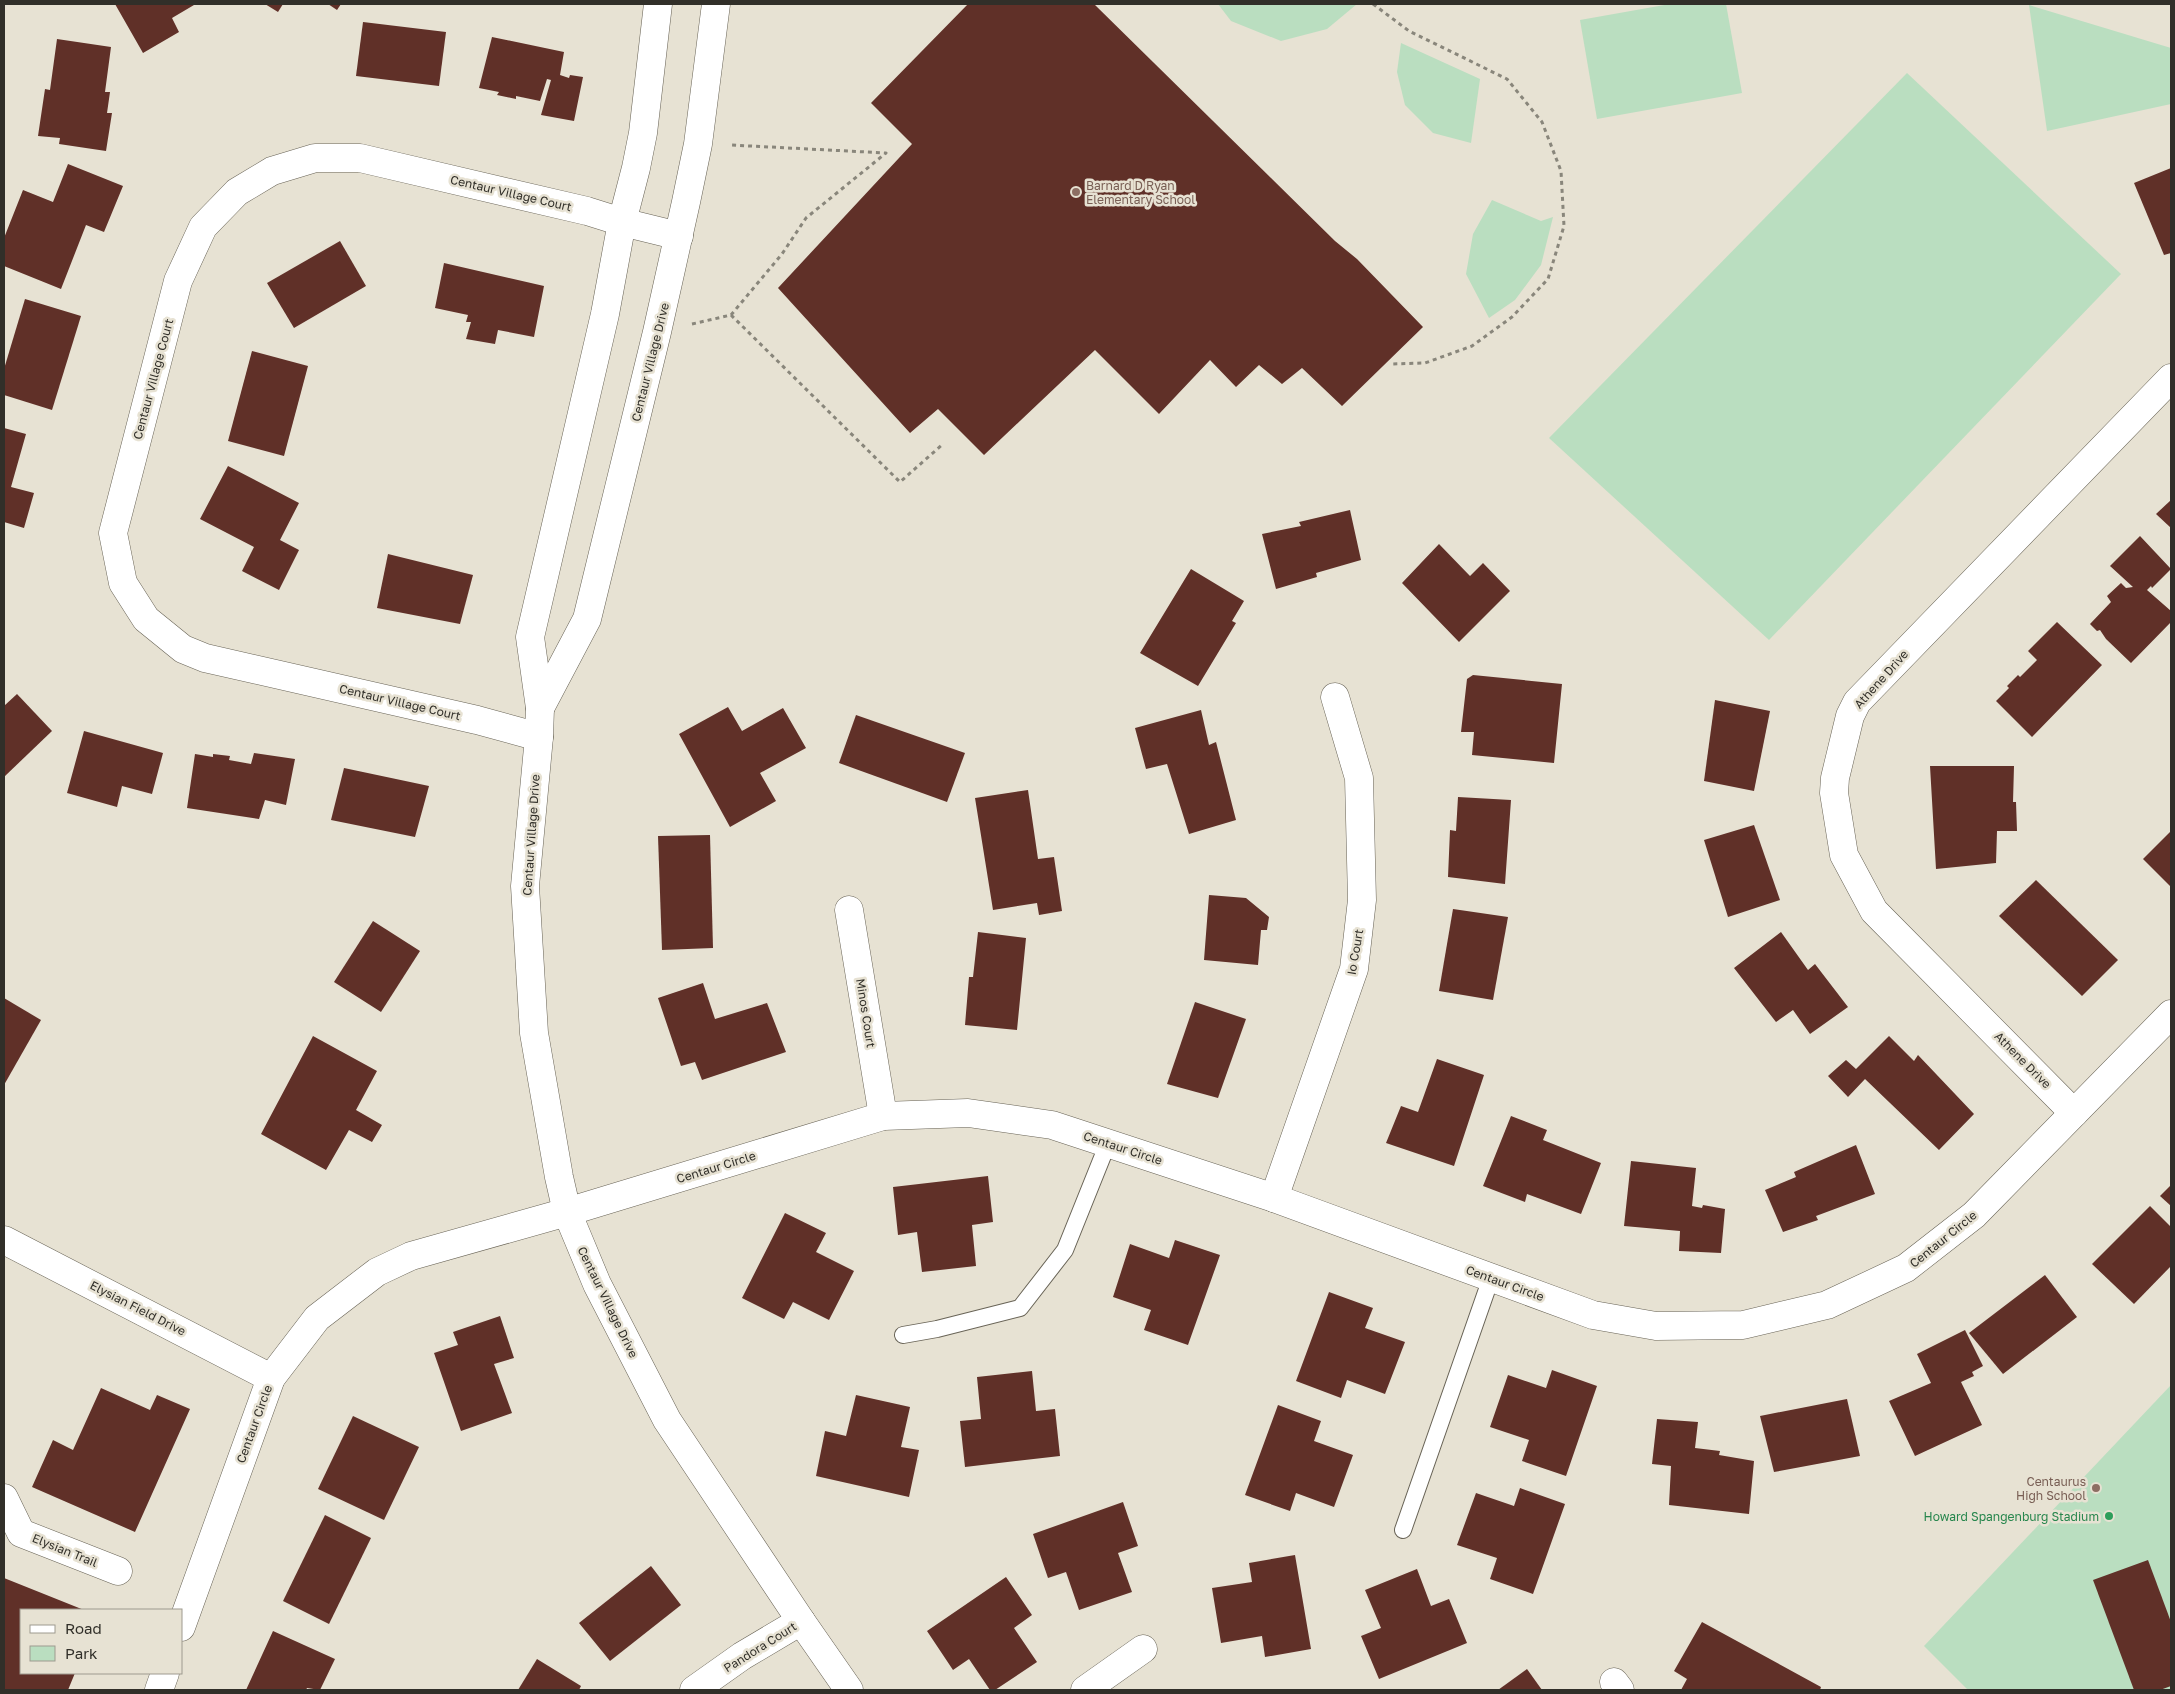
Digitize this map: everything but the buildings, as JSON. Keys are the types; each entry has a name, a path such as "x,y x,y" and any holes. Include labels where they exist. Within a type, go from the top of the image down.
{"street":[{"name":"Centaur Village Drive","path":"658,4 643,133 622,222 605,314 530,637 540,708 540,737 526,886 534,1033 559,1177 567,1212 597,1284 667,1420 849,1690"},
{"name":"Centaur Village Drive","path":"540,708 587,619 679,236 698,144 716,4"},
{"name":"Centaur Village Court","path":"540,737 477,720 204,658 183,649 146,619 123,584 113,533 178,281 203,227 238,192 272,171 315,158 360,158 587,211 679,236"},
{"name":"Athene Drive","path":"2074,1113 1874,911 1844,855 1834,793 1835,778 1850,716 1857,702 2171,378"},
{"name":"Io Court","path":"1274,1198 1354,969 1361,910 1359,778 1335,697"},
{"name":"Minos Court","path":"848,910 883,1116"},
{"name":"Centaur Circle","path":"182,1624 271,1378 317,1318 377,1272 411,1256 567,1212 883,1116 968,1113 1052,1125 1108,1143 1274,1198 1593,1315 1656,1326 1743,1325 1827,1305 1906,1268 1974,1215 2171,1014"},
{"name":"Elysian Field Drive","path":"4,1240 271,1378"},
{"name":"Elysian Trail","path":"4,1498 21,1533 118,1571"},
{"name":"Pandora Court","path":"694,1690 742,1656 801,1621"},
{"path":"1085,1690 1143,1650"},
{"path":"159,1690 165,1674"}],"lane":[{"path":"903,1336 1020,1308 1065,1250 1108,1143"},
{"path":"1403,1530 1491,1278"}],"path":[{"path":"1373,4 1409,31 1507,79 1542,122 1561,171 1564,226 1548,279 1512,317 1472,346 1425,363 1390,364"},
{"path":"657,332 731,315 782,254 806,218 886,153 698,144"},
{"path":"731,315 900,482 943,444"}],"green space":[{"path":"1218,4 1357,4 1327,29 1281,41 1231,21"},
{"path":"1670,4 1726,4 1742,93 1597,119 1580,20"},
{"path":"2029,5 2171,48 2171,104 2047,131"},
{"path":"1401,43 1480,79 1471,143 1433,133 1405,105 1397,72"},
{"path":"1907,73 2121,274 1769,640 1549,438"},
{"path":"1492,200 1541,221 1553,217 1541,265 1515,300 1489,318 1466,274 1473,234"},
{"name":"Howard Spangenburg Stadium","path":"2171,1385 2171,1690 1968,1690 1924,1646"}],"place":[{"name":"Barnard D Ryan Elementary School","path":"1076,192"},
{"name":"Centaurus High School","path":"2096,1488"},
{"name":"Howard Spangenburg Stadium","path":"2109,1516"}]}
